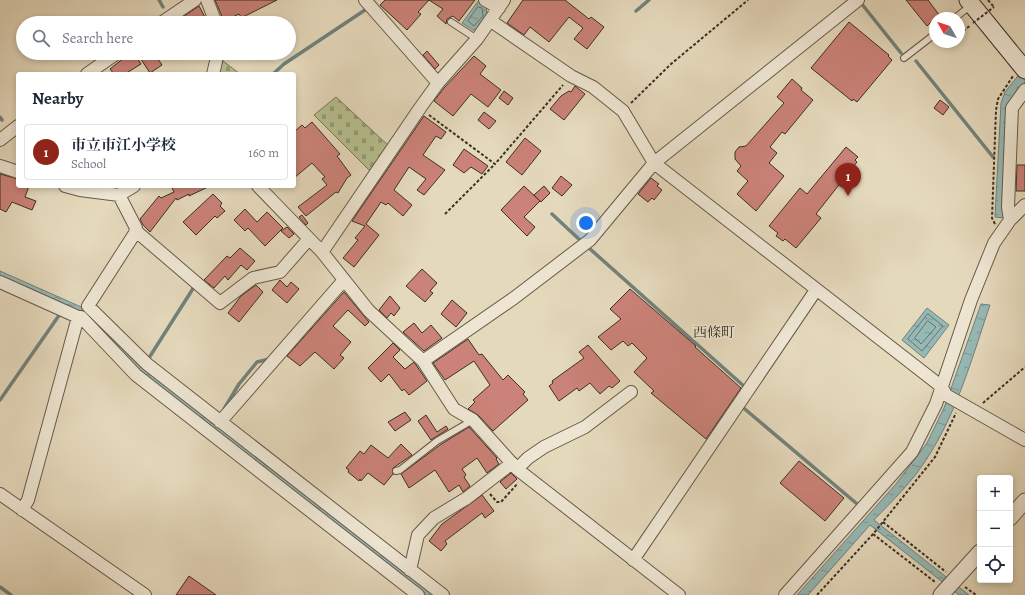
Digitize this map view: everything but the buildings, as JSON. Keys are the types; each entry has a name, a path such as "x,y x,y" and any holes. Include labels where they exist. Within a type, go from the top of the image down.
{"main road":[{"path":"970,2 1024,69"}],"street":[{"path":"171,16 195,0"},
{"path":"207,0 213,16"},
{"path":"365,0 438,83"},
{"path":"322,252 438,83 477,39 502,4 485,0"},
{"path":"423,361 514,298 590,240 654,163 858,0"},
{"path":"492,20 571,76 593,87 623,110 654,163 959,404 1025,440"},
{"path":"90,72 107,60"},
{"path":"213,72 216,60"},
{"path":"1010,220 1008,206 1012,108 1025,90"},
{"path":"0,140 16,128"},
{"path":"0,166 16,171"},
{"path":"72,188 119,195 131,188"},
{"path":"260,188 308,240 322,252 369,311 423,361 454,408 473,420 518,469 679,595"},
{"path":"22,510 28,500 83,313 136,232 131,216 119,195"},
{"path":"785,595 912,452 920,439 944,391 983,269 994,243 1010,220 1025,205"},
{"path":"136,232 220,303 253,278 280,272 308,240"},
{"path":"220,422 344,280"},
{"path":"0,282 83,313 220,422 443,595"},
{"path":"634,560 816,290"},
{"path":"83,313 136,375 418,595"},
{"path":"410,570 418,535 434,518 482,486 518,469 528,458 544,447 585,427 631,392"},
{"path":"2,500 22,510 145,595"},
{"path":"1013,515 1025,501"},
{"path":"947,588 977,555"}],"lane":[{"path":"961,12 970,2"},
{"path":"451,22 477,39"},
{"path":"904,58 929,39"},
{"path":"396,471 400,470 437,441 473,420"}],"path":[{"path":"623,110 671,64 748,0"},
{"path":"965,29 994,7 988,0"},
{"path":"445,214 495,164 571,76"},
{"path":"420,108 495,164"},
{"path":"972,411 1025,367"},
{"path":"817,595 882,523 935,457 959,404"},
{"path":"482,486 497,502 501,502 518,469"},
{"path":"882,523 947,588"},
{"path":"873,533 947,588 976,595"}],"green space":[{"path":"223,61 237,72 219,72"},
{"path":"336,97 390,147 371,172 314,115"}],"water":[{"path":"479,0 486,4 487,17 478,29 473,30 462,23"},
{"path":"1025,67 1025,82 1013,98 1004,218 995,217 1001,103 1005,92"},
{"path":"0,271 88,310 437,595 423,595 127,363 86,316 0,276"},
{"path":"981,304 990,305 963,385 947,423 926,460 914,476 902,491 874,520 969,595 959,595 870,525 808,595 797,595 896,484 927,443 944,408"},
{"path":"927,308 949,325 924,358 902,340"}],"waterway":[{"path":"159,0 163,7"},
{"path":"636,11 649,0"},
{"path":"861,3 901,53"},
{"path":"296,56 365,10"},
{"path":"275,72 290,60"},
{"path":"916,61 993,157"},
{"path":"552,214 582,242"},
{"path":"589,248 746,388"},
{"path":"147,361 194,287"},
{"path":"0,400 60,314"},
{"path":"224,409 239,384 257,362 269,359"},
{"path":"740,405 856,503"},
{"path":"0,587 11,595"}],"place":[{"name":"市立市江小学校","path":"848,196"}],"district":[{"name":"西條町","path":"714,332"}]}
